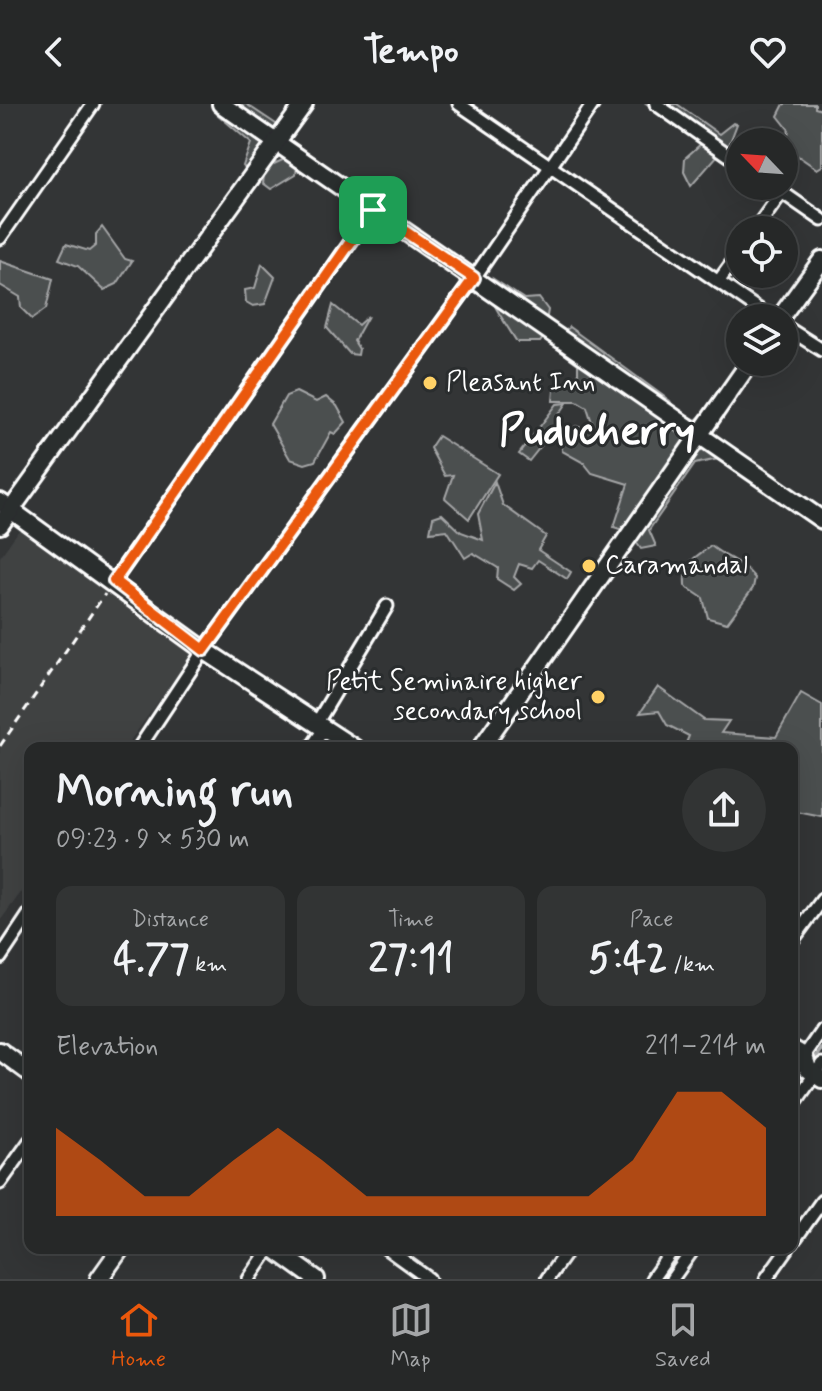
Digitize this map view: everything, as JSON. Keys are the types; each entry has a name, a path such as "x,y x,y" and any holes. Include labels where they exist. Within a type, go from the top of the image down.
{"street":[{"path":"0,238 93,104"},
{"path":"221,104 822,520"},
{"path":"0,525 6,506 304,104"},
{"path":"459,104 750,304"},
{"path":"143,742 204,650 474,278 593,104"},
{"path":"656,104 726,153"},
{"path":"794,200 822,220"},
{"path":"114,581 373,210"},
{"path":"790,304 822,260"},
{"path":"718,282 726,271"},
{"path":"798,335 822,350"},
{"path":"485,742 740,376"},
{"path":"6,506 114,581 204,650 344,742"},
{"path":"314,742 387,606"},
{"path":"798,933 822,900"},
{"path":"0,958 24,922"},
{"path":"798,1100 820,1073 808,1069 798,1053 822,1030"},
{"path":"0,1051 24,1069"},
{"path":"0,1183 24,1149"},
{"path":"798,1235 822,1201"},
{"path":"99,1279 117,1254"},
{"path":"249,1279 268,1254"},
{"path":"281,1254 316,1279"},
{"path":"394,1254 429,1279"},
{"path":"547,1279 565,1254"},
{"path":"652,1279 670,1254"},
{"path":"672,1279 690,1254"},
{"path":"766,1279 784,1254"}],"path":[{"path":"0,746 114,581"}],"shaded area":[{"path":"229,104 246,104 279,126 249,173 243,166 251,143 217,114"},
{"path":"647,104 677,104 719,134 726,128 726,162 717,156 691,186 684,172 685,158 703,142"},
{"path":"784,104 815,104 815,108 822,110 822,166 817,169 798,156 798,128 787,128 778,116"},
{"path":"287,158 297,166 296,174 271,189 263,183 265,168"},
{"path":"102,227 125,259 132,261 117,284 104,290 78,266 59,259 66,244 89,251 96,245 96,234"},
{"path":"0,261 53,279 46,309 32,319 21,308 20,297 0,285"},
{"path":"262,264 275,277 265,304 253,306 246,302 245,290 255,288"},
{"path":"492,278 524,299 539,298 548,310 546,322 549,330 540,342 517,342 488,293 486,287"},
{"path":"333,305 358,325 368,316 354,341 359,349 358,355 350,354 327,328"},
{"path":"569,327 670,401 674,408 696,420 707,410 712,441 723,458 695,464 649,530 656,546 641,549 629,532 614,527 628,484 592,473 584,463 562,451 562,435 576,426 595,432 587,407 577,401 553,401 554,390 578,376 578,364 548,342 555,332 562,336"},
{"path":"296,392 316,402 326,397 337,406 346,422 335,434 331,432 315,461 305,464 290,459 270,424 286,396"},
{"path":"567,403 556,419 559,432 545,441 529,461 519,454 557,404"},
{"path":"438,436 498,474 469,519 445,498 453,475 445,476 430,448"},
{"path":"495,482 503,505 546,536 538,550 571,572 567,579 538,560 532,568 519,564 514,577 521,584 514,590 497,579 498,568 473,553 465,558 447,530 430,532 433,517 442,514 461,532 483,540 478,514"},
{"path":"19,530 196,649 129,742 24,742 24,888 0,921 0,557"},
{"path":"711,546 755,578 753,588 727,623 708,618 703,598 685,586 690,562"},
{"path":"658,687 704,720 729,721 721,733 776,737 801,693 822,705 822,817 798,812 798,742 686,742 689,736 667,725 659,711 640,713"}],"waterway":[{"path":"812,1064 822,1049"},
{"path":"798,1084 807,1071"},
{"path":"662,1279 680,1254"}],"place":[{"name":"Pleasant Inn","path":"430,383"},
{"name":"Caramandal","path":"589,566"},
{"name":"Petit Seminaire higher secondary school","path":"598,697"}],"district":[{"name":"Puducherry","path":"597,432"}],"route":[{"path":"373,210 474,278 204,650 114,581 373,210"}]}
